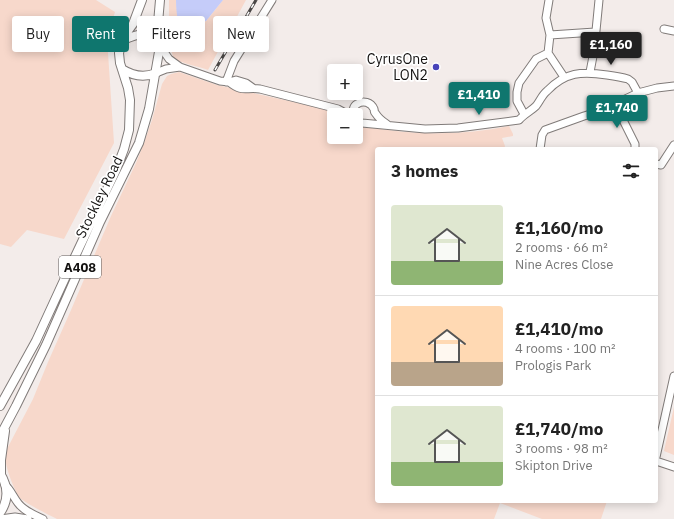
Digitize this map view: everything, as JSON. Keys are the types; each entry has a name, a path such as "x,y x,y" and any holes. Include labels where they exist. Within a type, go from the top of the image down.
{"main road":[{"name":"Stockley Road","path":"129,30 133,24 142,0"},
{"name":"Stockley Road","path":"159,16 160,0"},
{"name":"Stockley Road","path":"0,406 36,341 116,170 124,149 129,130 130,100 128,88 120,63 119,52"},
{"name":"Stockley Road","path":"0,436 46,345 100,222 139,143 149,109 159,52"},
{"path":"122,69 136,76 156,73"},
{"name":"A408","path":"0,513 5,502 7,492 0,474 6,424"}],"street":[{"path":"228,82 234,61 272,0"},
{"path":"549,0 546,18 550,35 548,53 567,76"},
{"path":"590,72 594,51 599,0"},
{"path":"664,29 674,31"},
{"path":"550,35 595,32"},
{"path":"164,52 169,59 180,67 228,82 236,80 246,83 252,88 334,108"},
{"path":"524,114 517,101 519,83 536,60 548,53"},
{"path":"156,73 166,69 180,67"},
{"path":"366,123 425,129 458,128 519,120 524,114 535,106 545,92 567,76 577,73 590,72 628,79 632,82 638,93"},
{"path":"540,147 542,135 546,130 600,111 638,93 657,88 674,86"},
{"path":"354,108 360,102 366,102 372,105 374,108 374,113 371,120 366,123"},
{"path":"615,104 635,144 635,147"},
{"path":"374,113 388,126"},
{"path":"658,164 661,165 674,144"},
{"path":"658,448 674,376"},
{"path":"658,462 674,467"},
{"path":"5,485 11,490 17,502 21,506 27,511 43,519"},
{"path":"0,519 15,517 28,519"}],"shaded area":[{"path":"0,0 96,0 115,12 114,16 72,16 72,52 108,52 114,143 64,239 27,230 11,247 0,244"},
{"path":"169,0 176,0 178,16 169,16"},
{"path":"223,0 246,0 237,16 213,16 213,52 218,52 208,70 175,59 172,52 205,52 205,21"},
{"path":"179,72 217,85 327,110 327,144 363,144 363,127 417,133 456,133 509,126 513,136 502,138 505,147 375,147 375,503 500,503 494,519 57,519 19,497 6,465 6,453 8,447 33,399 111,216 136,163 152,120 162,84 167,76"},
{"path":"674,407 674,455 664,451"},
{"path":"500,503 606,503 601,519 542,519"}],"water":[{"path":"176,0 223,0 205,21 205,16 177,16"}],"railway":[{"path":"215,70 256,0"}],"place":[{"name":"CyrusOne LON2","path":"436,67"}]}
